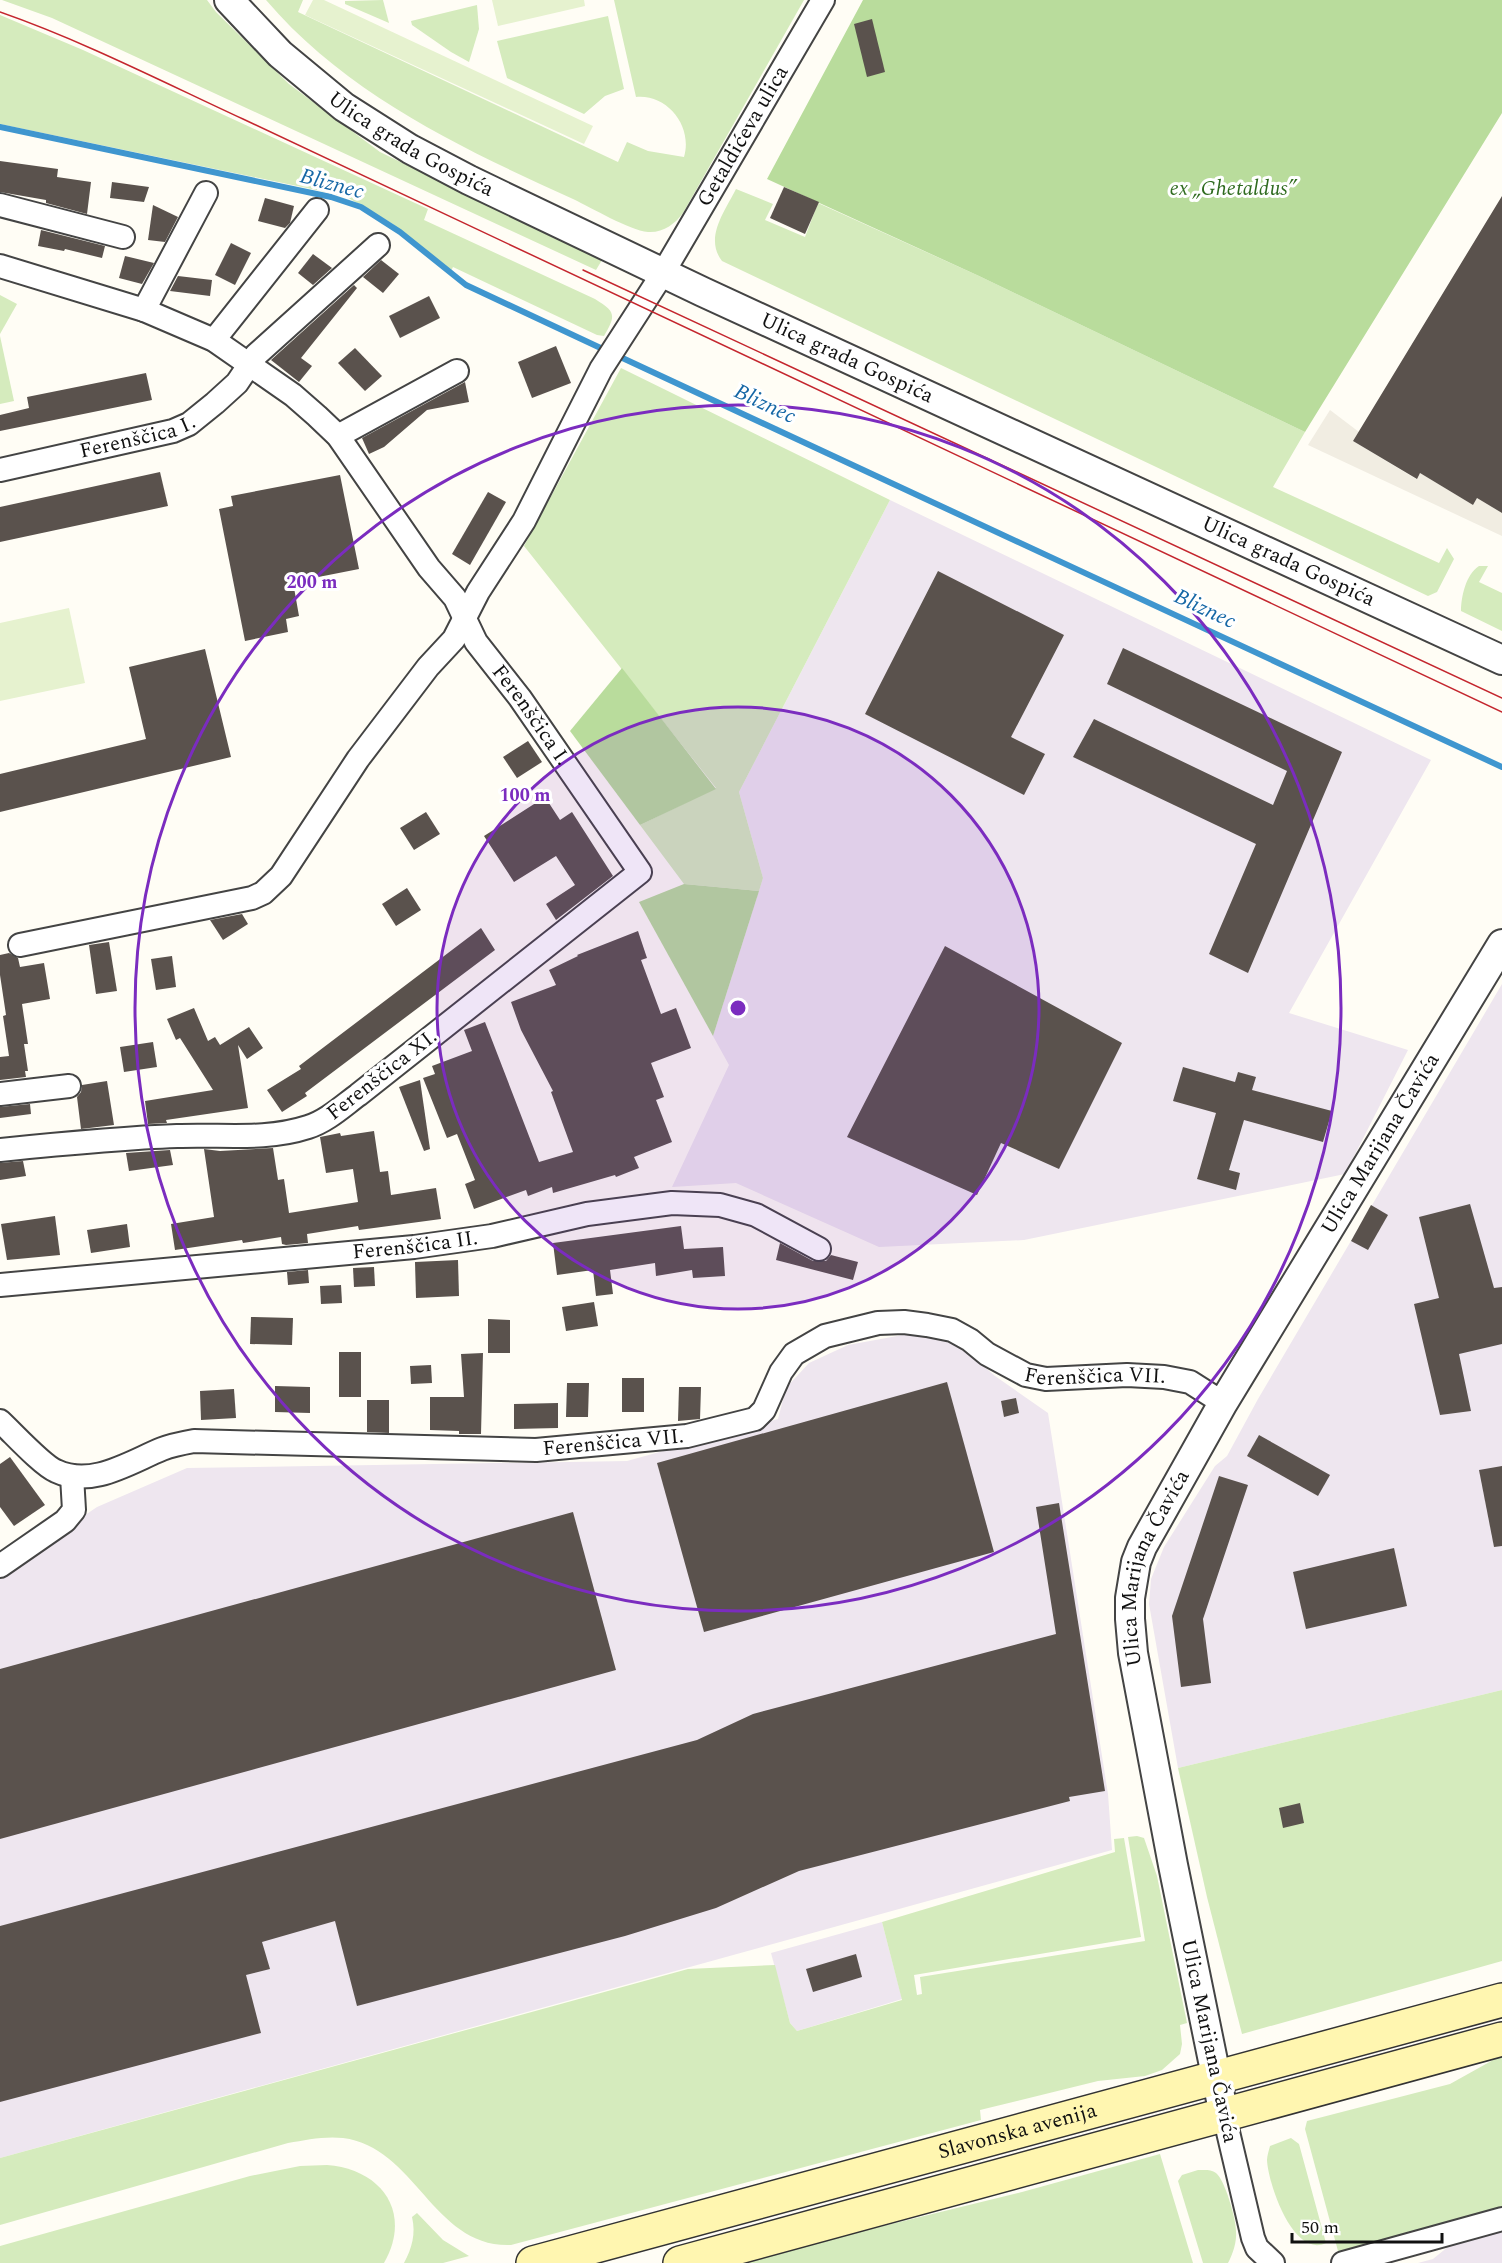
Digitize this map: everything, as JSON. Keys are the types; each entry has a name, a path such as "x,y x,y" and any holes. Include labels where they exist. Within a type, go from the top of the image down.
{"main road":[{"name":"Slavonska avenija","path":"533,2263 1502,2000"},
{"name":"Slavonska avenija","path":"680,2263 1502,2038"}],"street":[{"name":"Ulica grada Gospića","path":"229,0 280,54 344,107 375,128 469,180 663,273 1502,660"},
{"name":"Getaldićeva ulica","path":"465,618 478,592 524,521 601,369 624,330 663,273 823,0"},
{"path":"144,310 206,193"},
{"path":"0,205 123,237"},
{"path":"214,340 317,210"},
{"name":"Ferenščica I.","path":"0,470 173,431 189,424 237,383 256,355 378,245"},
{"name":"Ferenščica I.","path":"0,266 144,310 214,340 293,395 342,442 429,568 455,598 476,642 520,698 640,872"},
{"path":"342,442 457,371"},
{"path":"20,945 252,898 263,893 281,876 358,759 428,668 454,639 465,618"},
{"name":"Ferenščica XI.","path":"0,1150 179,1136 256,1137 282,1134 310,1126 325,1119 358,1095 640,872"},
{"name":"Ulica Marijana Čavića","path":"1272,2263 1257,2248 1253,2238 1216,2077 1133,1653 1130,1619 1132,1580 1143,1547 1224,1403 1502,944"},
{"path":"0,1094 69,1086"},
{"name":"Ferenščica II.","path":"0,1285 414,1247 492,1236 587,1214 672,1203 720,1205 756,1215 819,1249"},
{"name":"Ferenščica VII.","path":"72,1476 86,1477 126,1466 164,1448 194,1441 536,1450 687,1436 755,1419 764,1410 780,1372 794,1354 825,1336 878,1323 927,1324 952,1330 970,1340 987,1354 1026,1375 1046,1379 1127,1375 1164,1377 1190,1382 1224,1403"},
{"path":"0,1421 54,1470 72,1476 74,1510 65,1521 0,1566"},
{"path":"1343,2263 1502,2220"}],"shaded area":[{"path":"1330,410 1359,432 1353,441 1416,479 1420,473 1473,505 1477,498 1502,513 1502,536 1308,445"},
{"path":"890,500 1431,760 1289,1013 1408,1050 1345,1174 1024,1240 879,1247 736,1183 672,1187 729,1065 713,1036 763,878 739,792"},
{"path":"1502,984 1502,1690 1178,1768 1149,1604 1151,1579 1164,1547 1215,1466 1227,1456 1258,1399"},
{"path":"908,1334 954,1340 995,1376 1048,1413 1108,1794 1112,1850 0,2158 0,1573 97,1507 187,1468 627,1461 778,1419 786,1388 809,1363 848,1345"},
{"path":"882,1922 902,1999 797,2031 790,2023 771,1953"},
{"path":"1502,2231 1502,2263 1418,2263 1433,2259 1449,2246"}],"green space":[{"path":"2,0 207,0 216,12 289,84 380,152 602,260 596,270 52,18"},
{"path":"266,0 303,0 298,12 618,162 627,142 648,151 684,157 686,146 681,124 668,107 648,97 636,97 614,0 804,0 683,213 668,227 648,232 621,223 490,160 409,116 370,92 333,64 298,34"},
{"path":"313,0 324,0 593,126 584,144 305,15"},
{"path":"383,0 389,23 345,4 345,1"},
{"path":"492,0 584,0 585,6 498,26"},
{"name":"ex „Ghetaldus”","path":"863,0 1502,0 1502,113 1305,432 979,276 767,179"},
{"path":"477,5 479,29 469,62 412,25 411,21"},
{"path":"0,15 83,50 428,209 424,220 602,303 612,314 608,329 604,336 597,335 453,267 450,273 393,224 345,196 0,124"},
{"path":"608,16 624,89 605,96 584,114 507,78 497,41"},
{"path":"736,189 773,204 765,220 805,237 818,203 979,276 1305,432 1273,487 1439,563 1447,548 1454,559 1437,592 1428,596 722,261 715,243 716,234 722,215"},
{"path":"0,295 17,304 0,334"},
{"path":"0,336 14,401 0,404"},
{"path":"621,368 890,500 739,792 763,878 759,891 684,884 640,825 716,788 524,546"},
{"path":"1479,566 1488,566 1479,582 1502,593 1502,631 1461,611 1463,593 1468,580"},
{"path":"69,608 85,683 0,701 0,623"},
{"path":"622,668 716,789 640,825 570,731"},
{"path":"684,884 759,891 713,1036 639,902"},
{"path":"1502,1690 1502,1961 1242,2034 1207,1897 1178,1768"},
{"path":"1128,1837 1144,1838 1157,1876 1187,2023 1180,2025 1182,2044 1180,2054 1162,2070 1145,2076 1098,2081 980,2110 981,2120 511,2245 484,2242 462,2231 443,2215 389,2159 368,2145 343,2138 288,2143 0,2225 0,2158 688,1969 775,1965 790,2023 797,2031 902,2000 882,1922 1115,1852 1114,1839 1124,1838 1141,1937 914,1975 917,1995 922,1994 920,1977 1145,1941"},
{"path":"1502,2055 1502,2209 1383,2242 1338,2251 1305,2129 1307,2121 1450,2084"},
{"path":"1291,2138 1299,2144 1326,2243 1314,2245 1303,2240 1293,2230 1277,2201 1268,2171 1267,2160 1270,2146"},
{"path":"1160,2154 1193,2263 732,2263 1022,2192"},
{"path":"327,2165 346,2168 363,2175 387,2196 393,2211 395,2227 392,2244 384,2263 0,2263 0,2246 250,2176 300,2166"},
{"path":"1198,2170 1210,2170 1216,2173 1223,2183 1229,2200 1236,2225 1236,2235 1232,2256 1228,2263 1203,2263 1178,2181 1182,2175"},
{"path":"417,2213 443,2240 469,2256 443,2263 404,2263 412,2241 414,2229 412,2217"}],"building":[{"path":"872,19 885,72 867,77 854,24"},
{"path":"0,161 58,169 57,177 91,182 87,214 46,203 46,200 0,192"},
{"path":"112,182 149,187 144,202 110,198"},
{"path":"784,187 819,202 805,234 770,218"},
{"path":"1502,196 1502,513 1477,498 1473,505 1420,473 1417,479 1353,441"},
{"path":"265,198 294,206 290,223 285,228 258,221"},
{"path":"153,205 178,217 165,242 148,240"},
{"path":"41,230 105,246 102,258 65,249 64,251 38,246"},
{"path":"231,243 251,253 235,285 215,275"},
{"path":"313,254 332,268 313,285 298,273"},
{"path":"125,256 154,263 142,284 119,278"},
{"path":"381,260 399,274 383,293 363,277"},
{"path":"178,276 212,280 210,296 170,291"},
{"path":"354,285 357,288 301,358 312,366 299,382 271,360"},
{"path":"429,296 440,318 400,338 389,316"},
{"path":"556,346 571,383 532,398 518,362"},
{"path":"355,348 382,376 365,391 338,363"},
{"path":"146,373 152,400 0,431 0,415 29,408 27,397"},
{"path":"465,382 469,402 427,410 384,447 369,454 362,438"},
{"path":"160,472 168,506 0,542 0,507"},
{"path":"340,475 359,569 293,582 299,616 286,619 288,632 245,641 219,509 233,506 231,496"},
{"path":"488,492 506,502 470,565 452,554"},
{"path":"938,571 1064,635 1011,737 1045,754 1024,795 865,714"},
{"path":"1123,648 1342,752 1248,973 1209,954 1256,844 1073,757 1094,719 1273,805 1287,771 1107,684"},
{"path":"205,649 231,757 0,812 0,774 146,739 129,667"},
{"path":"528,741 542,762 517,778 503,757"},
{"path":"545,797 560,820 572,812 613,876 556,920 546,904 575,885 556,856 514,882 484,836"},
{"path":"426,812 440,834 414,850 400,828"},
{"path":"407,888 421,910 396,926 382,904"},
{"path":"242,914 248,924 223,940 210,920"},
{"path":"481,928 495,950 305,1093 307,1096 282,1112 267,1090 301,1069 299,1066"},
{"path":"638,931 647,958 641,960 661,1014 676,1008 691,1048 651,1063 664,1097 656,1100 672,1142 634,1157 639,1168 616,1177 615,1175 553,1193 552,1187 528,1196 526,1190 474,1209 465,1184 475,1180 457,1134 447,1138 423,1078 435,1074 432,1066 472,1051 464,1030 485,1022 539,1162 573,1152 551,1092 553,1091 521,1030 511,1002 556,985 549,970 577,955"},
{"path":"109,942 117,991 96,994 89,945"},
{"path":"945,946 1122,1043 1059,1169 1001,1143 977,1195 847,1137"},
{"path":"9,953 18,958 20,967 44,963 50,999 22,1004 28,1044 24,1044 28,1071 25,1071 26,1077 0,1080 0,1057 9,1056 3,1016 6,1015 0,975 0,955"},
{"path":"172,956 176,987 156,990 151,959"},
{"path":"194,1008 208,1041 215,1037 220,1045 249,1027 263,1048 247,1059 238,1045 248,1108 166,1120 167,1123 148,1124 145,1101 213,1090 180,1038 176,1040 167,1019"},
{"path":"153,1042 157,1067 124,1072 120,1047"},
{"path":"1183,1067 1235,1082 1238,1072 1256,1077 1252,1090 1332,1111 1323,1142 1244,1120 1229,1170 1240,1173 1236,1190 1197,1179 1216,1113 1173,1101"},
{"path":"420,1080 430,1149 424,1151 399,1087"},
{"path":"107,1081 114,1125 81,1129 77,1097 82,1085"},
{"path":"30,1104 31,1114 0,1118 0,1107"},
{"path":"374,1131 380,1172 388,1171 391,1195 436,1188 441,1219 359,1230 358,1226 307,1234 308,1243 286,1245 282,1244 281,1237 175,1250 171,1224 214,1217 204,1149 220,1151 273,1148 278,1180 284,1179 289,1213 358,1202 353,1169 326,1173 320,1137"},
{"path":"170,1150 173,1165 129,1171 126,1153"},
{"path":"23,1161 26,1176 0,1180 0,1163"},
{"path":"1470,1204 1494,1288 1502,1287 1502,1344 1459,1354 1471,1411 1440,1415 1414,1304 1439,1298 1419,1217"},
{"path":"1371,1205 1388,1215 1368,1250 1351,1241"},
{"path":"55,1216 60,1255 7,1260 1,1224"},
{"path":"127,1224 130,1247 91,1253 87,1230"},
{"path":"681,1226 684,1249 723,1247 725,1276 693,1278 692,1270 656,1276 655,1263 610,1270 613,1294 596,1296 593,1270 557,1275 553,1243"},
{"path":"780,1243 813,1261 826,1261 831,1255 858,1262 853,1280 776,1260"},
{"path":"458,1260 459,1296 416,1298 415,1262"},
{"path":"374,1267 375,1286 354,1287 353,1268"},
{"path":"308,1270 309,1283 288,1285 287,1272"},
{"path":"341,1285 342,1303 321,1304 320,1286"},
{"path":"594,1302 598,1326 566,1331 562,1307"},
{"path":"251,1317 293,1318 292,1345 250,1344"},
{"path":"488,1319 510,1320 510,1353 488,1353"},
{"path":"339,1352 361,1352 361,1397 339,1397"},
{"path":"483,1353 481,1434 430,1430 430,1397 464,1397 461,1354"},
{"path":"431,1365 432,1383 411,1384 410,1366"},
{"path":"622,1378 644,1378 644,1412 622,1412"},
{"path":"947,1382 994,1552 704,1632 657,1463"},
{"path":"567,1383 589,1383 588,1417 566,1417"},
{"path":"275,1386 310,1387 310,1413 275,1412"},
{"path":"679,1387 701,1387 700,1419 678,1421"},
{"path":"234,1389 236,1418 201,1420 200,1391"},
{"path":"1016,1398 1019,1413 1004,1417 1001,1401"},
{"path":"367,1400 389,1400 389,1433 367,1432"},
{"path":"558,1403 558,1428 514,1429 514,1404"},
{"path":"1259,1435 1330,1475 1318,1496 1247,1456"},
{"path":"10,1457 45,1505 14,1526 0,1507 0,1464"},
{"path":"1502,1466 1502,1546 1494,1547 1479,1470"},
{"path":"1219,1476 1248,1485 1203,1619 1211,1683 1181,1687 1172,1616"},
{"path":"1059,1503 1105,1791 1069,1797 1070,1801 799,1871 716,1908 625,1936 357,2006 335,1921 262,1942 270,1969 246,1975 261,2033 0,2102 0,1926 697,1740 753,1714 1056,1634 1036,1507"},
{"path":"573,1512 616,1670 0,1839 0,1669"},
{"path":"1394,1548 1407,1606 1306,1629 1293,1572"},
{"path":"1300,1803 1304,1823 1283,1828 1279,1808"},
{"path":"856,1954 862,1977 813,1992 806,1969"}],"waterway":[{"name":"Bliznec","path":"0,127 331,197 361,207 400,232 466,285 607,351"},
{"name":"Bliznec","path":"616,355 1502,767"}],"tram line":[{"path":"0,12 62,36 153,77 1502,712"},
{"path":"583,270 1502,698"}]}
